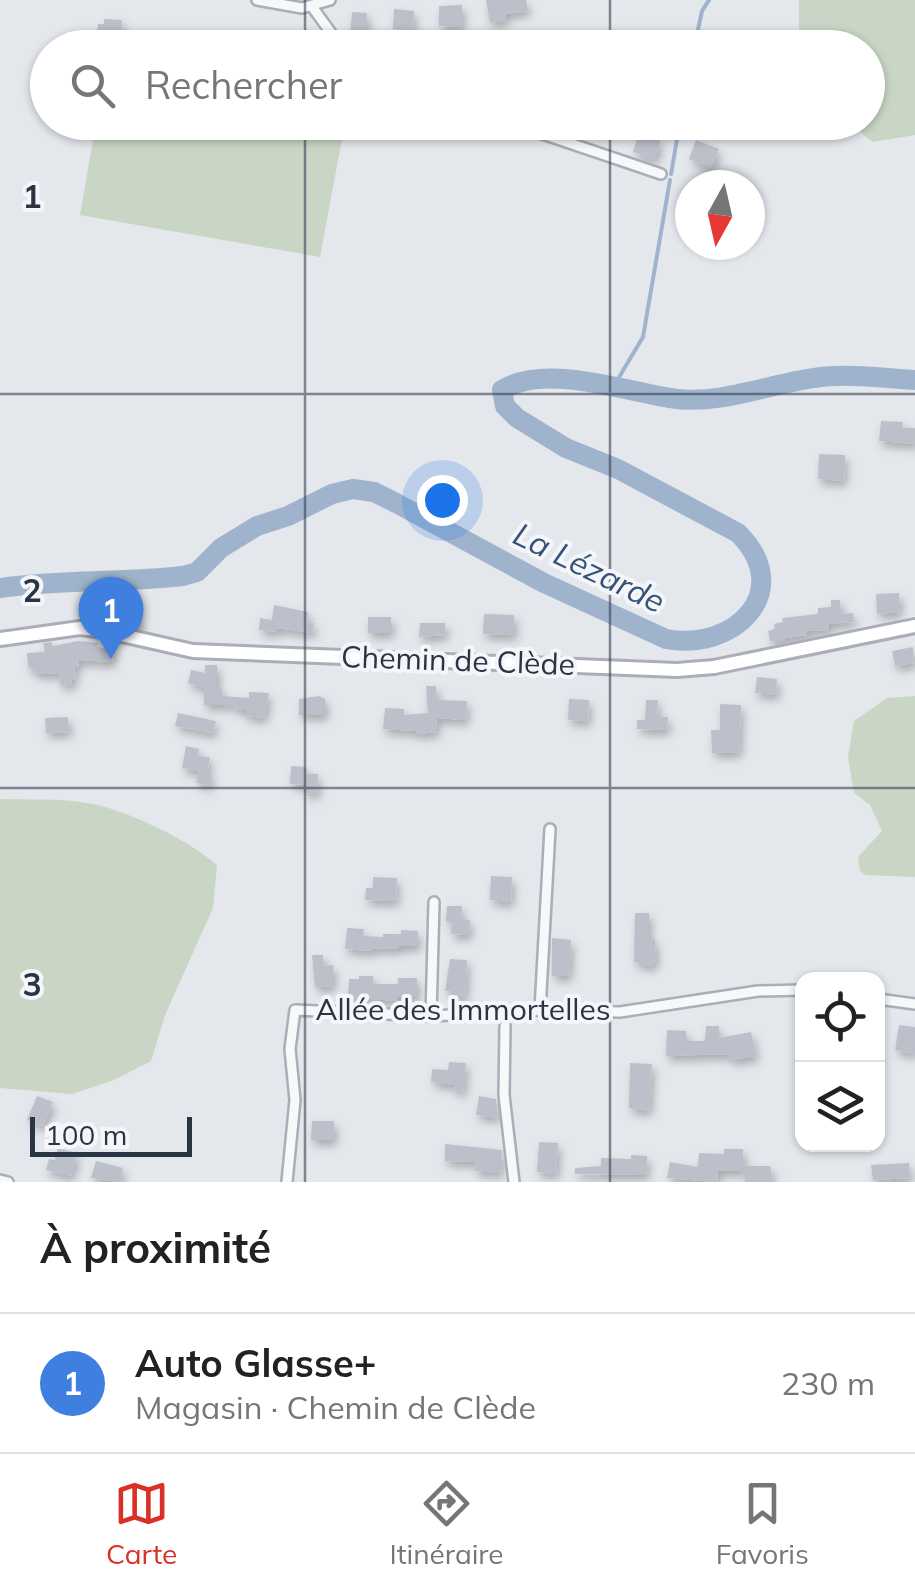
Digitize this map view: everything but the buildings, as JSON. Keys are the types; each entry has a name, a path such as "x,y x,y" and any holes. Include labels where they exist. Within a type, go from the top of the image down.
{"main road":[{"name":"Chemin de Clède","path":"0,639 80,628 193,651 676,670 714,668 915,626"}],"street":[{"path":"257,0 313,8 330,0"},
{"path":"313,8 329,30"},
{"path":"560,140 660,174"},
{"path":"540,1010 550,829"},
{"path":"431,1016 434,902"},
{"name":"Allée des Immortelles","path":"287,1182 295,1100 290,1049 296,1010 431,1016 540,1010 620,1012 776,989 795,990"},
{"path":"885,999 915,1004"},
{"path":"505,1026 504,1095 514,1182"},
{"path":"0,1180 8,1182"}],"green space":[{"path":"799,0 915,0 915,135 885,140 885,30 799,30"},
{"path":"93,140 342,140 320,257 80,215"},
{"path":"915,696 915,877 866,875 860,871 858,857 882,831 870,805 854,793 848,757 854,721 887,698"},
{"path":"0,799 66,800 104,807 173,836 217,865 213,908 165,1015 151,1061 114,1080 72,1094 0,1088"}],"waterway":[{"path":"698,30 709,0"},
{"path":"671,174 677,140"},
{"path":"615,384 643,337 670,180"},
{"name":"La Lézarde","path":"0,588 183,576 197,572 221,548 257,526 353,489 374,492 544,583 666,639 691,641 714,636 734,627 759,596 761,576 755,555 738,533 618,469 566,448 517,418 505,406 502,390 520,382 564,379 694,400 826,377 915,380"}],"place":[{"name":"Auto Glasse+","path":"111,659"}]}
